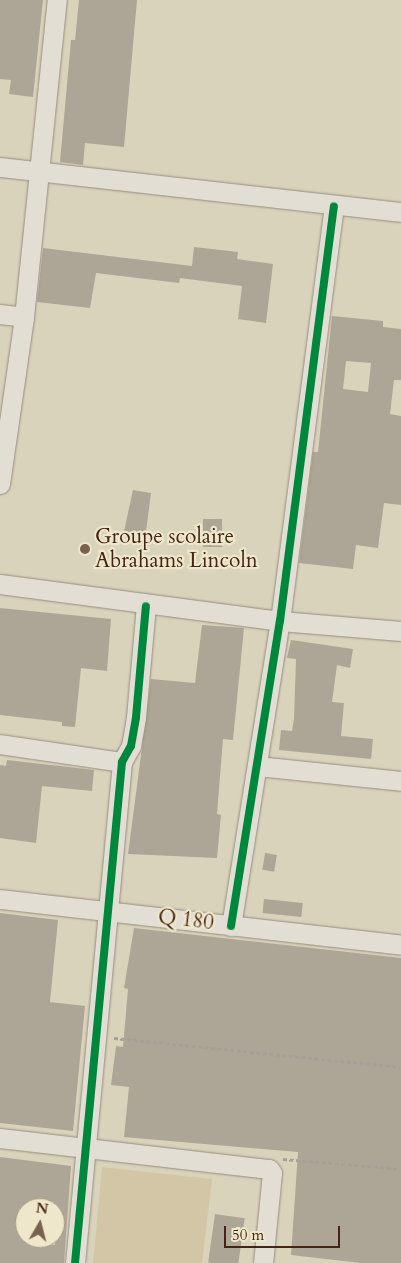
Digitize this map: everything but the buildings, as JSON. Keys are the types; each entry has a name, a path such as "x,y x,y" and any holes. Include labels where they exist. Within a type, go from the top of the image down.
{"street":[{"path":"0,484 24,317 57,0"},
{"path":"0,168 401,212"},
{"path":"231,926 280,621 334,206"},
{"path":"0,314 24,317"},
{"path":"0,584 146,606 280,621 401,631"},
{"path":"75,1263 122,762 131,746 136,717 146,606"},
{"path":"0,744 122,762"},
{"path":"257,766 401,781"},
{"name":"Q 180","path":"0,899 401,945"},
{"path":"0,1138 269,1169 272,1173 262,1263"}],"path":[{"path":"95,1036 401,1067"},
{"path":"269,1169 278,1158 401,1168"}],"shaded area":[{"path":"102,1167 212,1179 202,1263 93,1263"}],"cycle path":[{"path":"231,926 280,621 334,206"},
{"path":"75,1263 122,762 131,746 136,717 146,606"}],"place":[{"name":"Groupe scolaire Abrahams Lincoln","path":"85,549"}]}
